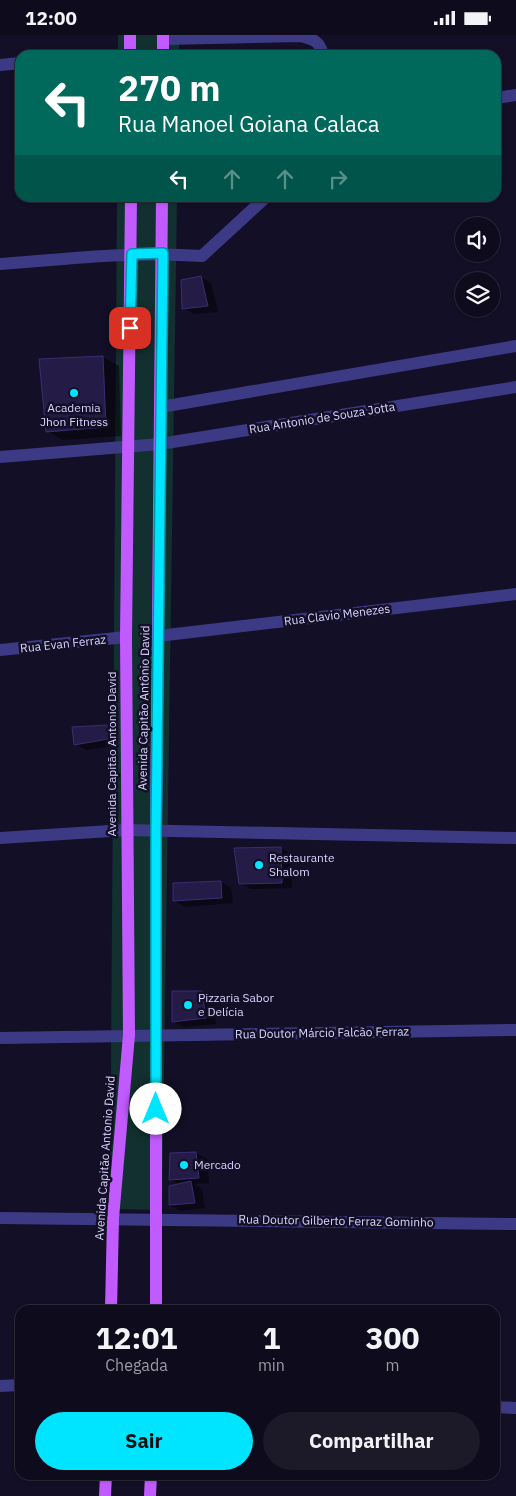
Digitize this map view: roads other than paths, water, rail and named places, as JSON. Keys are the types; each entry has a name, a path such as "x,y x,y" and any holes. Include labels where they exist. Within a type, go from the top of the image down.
{"main road":[{"path":"130,35 130,50"},
{"path":"163,37 163,50"},
{"name":"Avenida Capitão Antonio David","path":"111,1305 113,1218 128,1035 126,637 127,447 132,254 131,202"},
{"name":"Avenida Capitão Antônio David","path":"156,1219 156,830 162,202"},
{"path":"156,1219 156,1305"},
{"path":"105,1496 106,1480"},
{"path":"150,1496 152,1480"}],"street":[{"path":"163,37 300,36 317,42 322,50"},
{"path":"0,65 15,64"},
{"path":"501,97 516,95"},
{"path":"0,264 132,254 205,254 261,202"},
{"path":"161,407 516,345"},
{"name":"Rua Antonio de Souza Jotta","path":"0,457 160,444 516,387"},
{"name":"Rua Clavio Menezes","path":"158,636 516,594"},
{"name":"Rua Evan Ferraz","path":"0,650 126,637"},
{"path":"0,838 126,830 156,830 516,838"},
{"name":"Rua Doutor Márcio Falcão Ferraz","path":"0,1038 516,1030"},
{"name":"Rua Doutor Gilberto Ferraz Gominho","path":"0,1218 516,1224"},
{"path":"0,1386 15,1385"},
{"path":"500,1407 516,1408"}],"place":[{"name":"Academia Jhon Fitness","path":"74,393"},
{"name":"Restaurante Shalom","path":"259,865"},
{"name":"Pizzaria Sabor e Delícia","path":"188,1005"},
{"name":"Mercado","path":"184,1165"}]}
